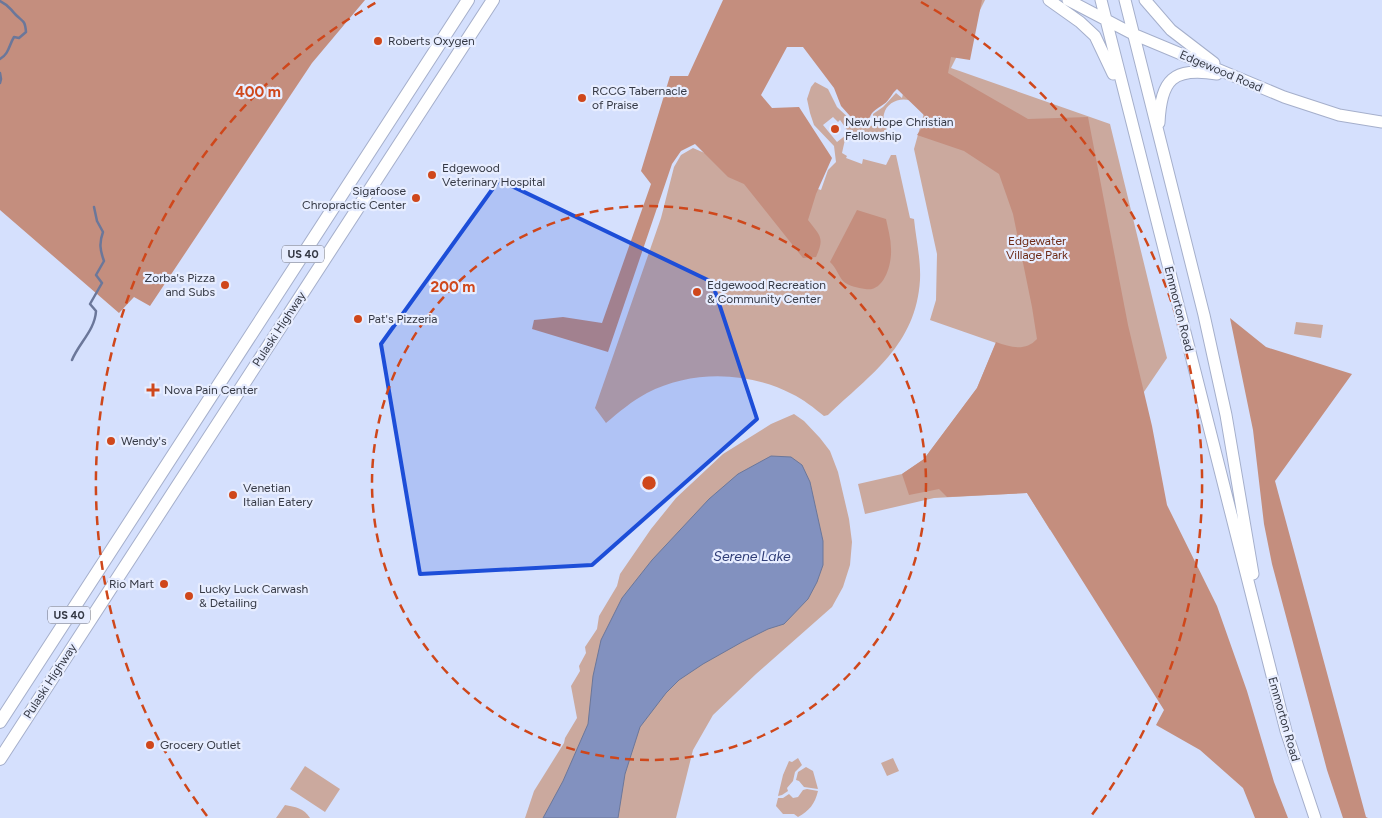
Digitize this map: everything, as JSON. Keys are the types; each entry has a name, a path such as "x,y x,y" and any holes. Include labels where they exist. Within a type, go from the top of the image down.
{"highway":[{"name":"Pulaski Highway","path":"0,722 468,0"},
{"name":"Pulaski Highway","path":"0,759 493,0"}],"main road":[{"path":"1049,0 1080,22 1095,36 1127,103"},
{"name":"Edgewood Road","path":"1068,0 1133,34 1284,97 1333,113 1382,122"},
{"name":"Emmorton Road","path":"1100,0 1286,730 1315,818"},
{"name":"Emmorton Road","path":"1125,0 1158,138 1204,315 1226,415 1253,575 1257,618"},
{"path":"1145,0 1171,30 1231,76"},
{"path":"1158,138 1160,105 1165,88 1169,82 1177,76 1196,71 1231,76"}],"highlighted area":[{"path":"499,180 712,282 757,419 592,565 420,574 381,344"}],"green space":[{"path":"0,0 365,0 312,63 150,306 134,297 119,313 0,210"},
{"name":"Edgewater Village Park","path":"723,0 982,0 970,60 951,57 948,73 1028,119 1088,117 1128,325 1152,426 1167,505 1217,606 1247,691 1274,782 1288,818 1255,818 1243,788 1200,750 1156,725 1164,710 1027,493 947,497 939,489 909,495 902,474 924,459 977,388 996,342 1012,347 1022,347 1028,346 1037,339 1013,214 999,174 964,151 917,135 928,119 897,89 886,103 872,113 869,122 859,121 850,116 841,106 834,88 803,47 787,47 761,95 772,108 799,107 832,158 816,194 808,220 816,230 821,241 816,257 803,258 744,184 728,177 695,144 681,151 672,164 608,352 532,329 534,320 563,317 602,323 651,184 641,171 670,76 688,76"},
{"name":"Edgewater Village Park","path":"925,0 985,0 951,68 1110,124 1167,358 1050,530 1027,493 934,498 865,514 858,484 902,474 924,459 977,388 996,343 930,320 936,300 937,254 914,149 924,113 912,101 897,100 886,109 884,121 887,133 891,133 890,138 882,142 853,136 840,120 838,122 833,117 823,125 837,142 846,135 842,153 847,156 846,158 862,164 863,159 886,165 891,155 896,155 910,218 914,219 920,272 917,303 910,323 900,340 875,371 828,415 824,416 800,398 775,386 757,381 720,376 682,380 664,385 636,400 606,423 595,408 661,218 674,167 681,155 693,148 821,190 828,170 836,162 834,146 814,125 810,113 807,99 811,87 815,82 828,89 837,107 853,122 873,125 873,114 883,107 896,93 902,98"},
{"path":"857,210 886,219 890,238 891,255 886,276 877,287 872,289 856,287 845,283 830,262"},
{"path":"1230,318 1266,347 1352,374 1275,481 1366,817 1368,818 1343,818 1327,770 1272,564 1264,524 1253,430"},
{"path":"1296,322 1323,325 1321,338 1294,334"},
{"path":"794,414 804,421 830,451 838,472 849,519 852,542 850,565 843,587 832,607 713,715 693,750 676,818 525,818 534,791 577,718 571,686 580,671 579,666 586,653 585,647 597,629 599,616 617,586 620,574 651,529 676,498 723,454 771,424"},
{"path":"798,758 802,765 795,772 793,781 787,788 788,791 778,796 783,775 789,761 792,762"},
{"path":"893,758 899,771 887,776 881,763"},
{"path":"305,766 340,789 325,812 290,789"},
{"path":"806,767 813,771 818,789 804,787 796,780 798,772"},
{"path":"803,790 818,791 817,796 811,807 798,817 794,814 783,814 776,806 778,798 783,798 789,794 793,798 798,797"},
{"path":"285,805 302,810 310,818 276,818"}],"water":[{"name":"Serene Lake","path":"771,456 791,457 802,465 810,482 823,541 823,565 808,599 784,624 768,629 703,664 679,680 666,693 640,727 625,774 618,818 543,818 563,781 588,724 593,676 601,640 622,598 652,560 709,499 738,474"}],"waterway":[{"path":"0,1 8,6 23,22 26,32 19,38 14,37 7,52 0,59"},
{"path":"0,73 0,83"},
{"path":"72,360 93,324 96,311 90,304 102,283 96,275 104,261 100,246 103,232 97,221 94,207"}],"place":[{"name":"Roberts Oxygen","path":"378,41"},
{"name":"RCCG Tabernacle of Praise","path":"582,98"},
{"name":"New Hope Christian Fellowship","path":"835,129"},
{"name":"Edgewood Veterinary Hospital","path":"432,175"},
{"name":"Sigafoose Chropractic Center","path":"416,198"},
{"name":"Zorba's Pizza and Subs","path":"225,285"},
{"name":"Edgewood Recreation & Community Center","path":"697,292"},
{"name":"Pat's Pizzeria","path":"358,319"},
{"name":"Nova Pain Center","path":"153,390"},
{"name":"Wendy's","path":"111,441"},
{"name":"Venetian Italian Eatery","path":"233,495"},
{"name":"Rio Mart","path":"164,584"},
{"name":"Lucky Luck Carwash & Detailing","path":"189,596"},
{"name":"Grocery Outlet","path":"150,745"}]}
